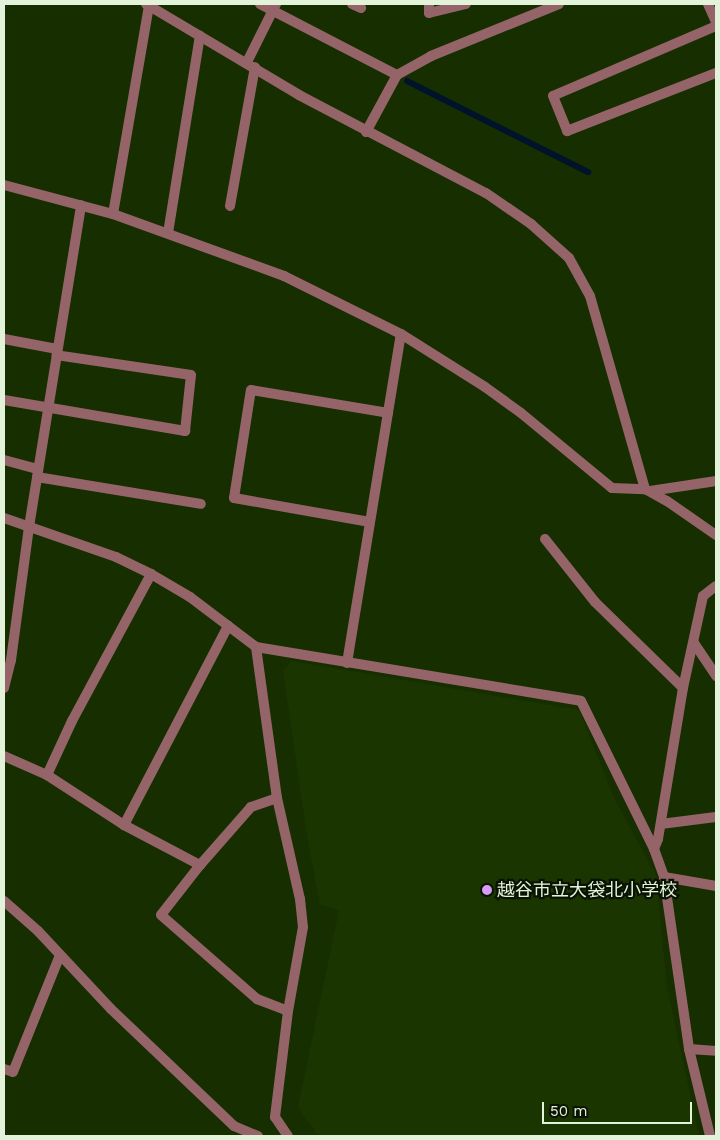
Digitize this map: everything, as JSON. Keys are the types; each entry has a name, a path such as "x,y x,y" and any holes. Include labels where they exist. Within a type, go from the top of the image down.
{"street":[{"path":"260,4 275,7 397,75"},
{"path":"429,4 429,13 466,4"},
{"path":"366,132 397,75 431,56 559,4"},
{"path":"708,4 716,22"},
{"path":"113,214 148,5 161,8 200,36 299,95 366,132 486,193 531,224 569,258 590,296 648,490 716,536"},
{"path":"230,206 251,65 275,7"},
{"path":"716,26 553,96 567,131 716,73"},
{"path":"168,233 200,36"},
{"path":"4,185 113,214 284,276 401,334 485,387 521,413 612,488 648,490 716,481"},
{"path":"4,688 7,659 81,205"},
{"path":"347,663 401,334"},
{"path":"4,339 57,352 191,375 185,431 4,400"},
{"path":"370,522 234,498 251,390 388,413"},
{"path":"4,460 37,473 201,504"},
{"path":"4,518 116,557 151,574 190,597 256,647 581,702 654,849 664,877 689,1049 710,1136"},
{"path":"545,539 595,602 683,688"},
{"path":"48,775 72,721 151,574"},
{"path":"654,849 661,824 683,688 703,596 716,586"},
{"path":"124,826 228,626"},
{"path":"694,643 716,676"},
{"path":"256,647 277,798 300,899 302,927 288,1011 275,1116 288,1136"},
{"path":"4,756 48,775 124,826 200,865"},
{"path":"277,798 251,807 200,865 161,915 257,999 288,1011"},
{"path":"661,824 716,817"},
{"path":"664,877 716,886"},
{"path":"4,901 60,955 111,1009 234,1126 258,1136"},
{"path":"4,1069 13,1072 60,955"},
{"path":"689,1049 716,1050"}],"shaded area":[{"name":"越谷市立大袋北小学校","path":"292,661 579,710 615,800 656,875 667,987 699,1136 328,1136 317,1134 298,1107 339,910 320,905 308,842 283,671"}],"waterway":[{"path":"407,81 588,172"}],"place":[{"name":"越谷市立大袋北小学校","path":"487,890"}]}
